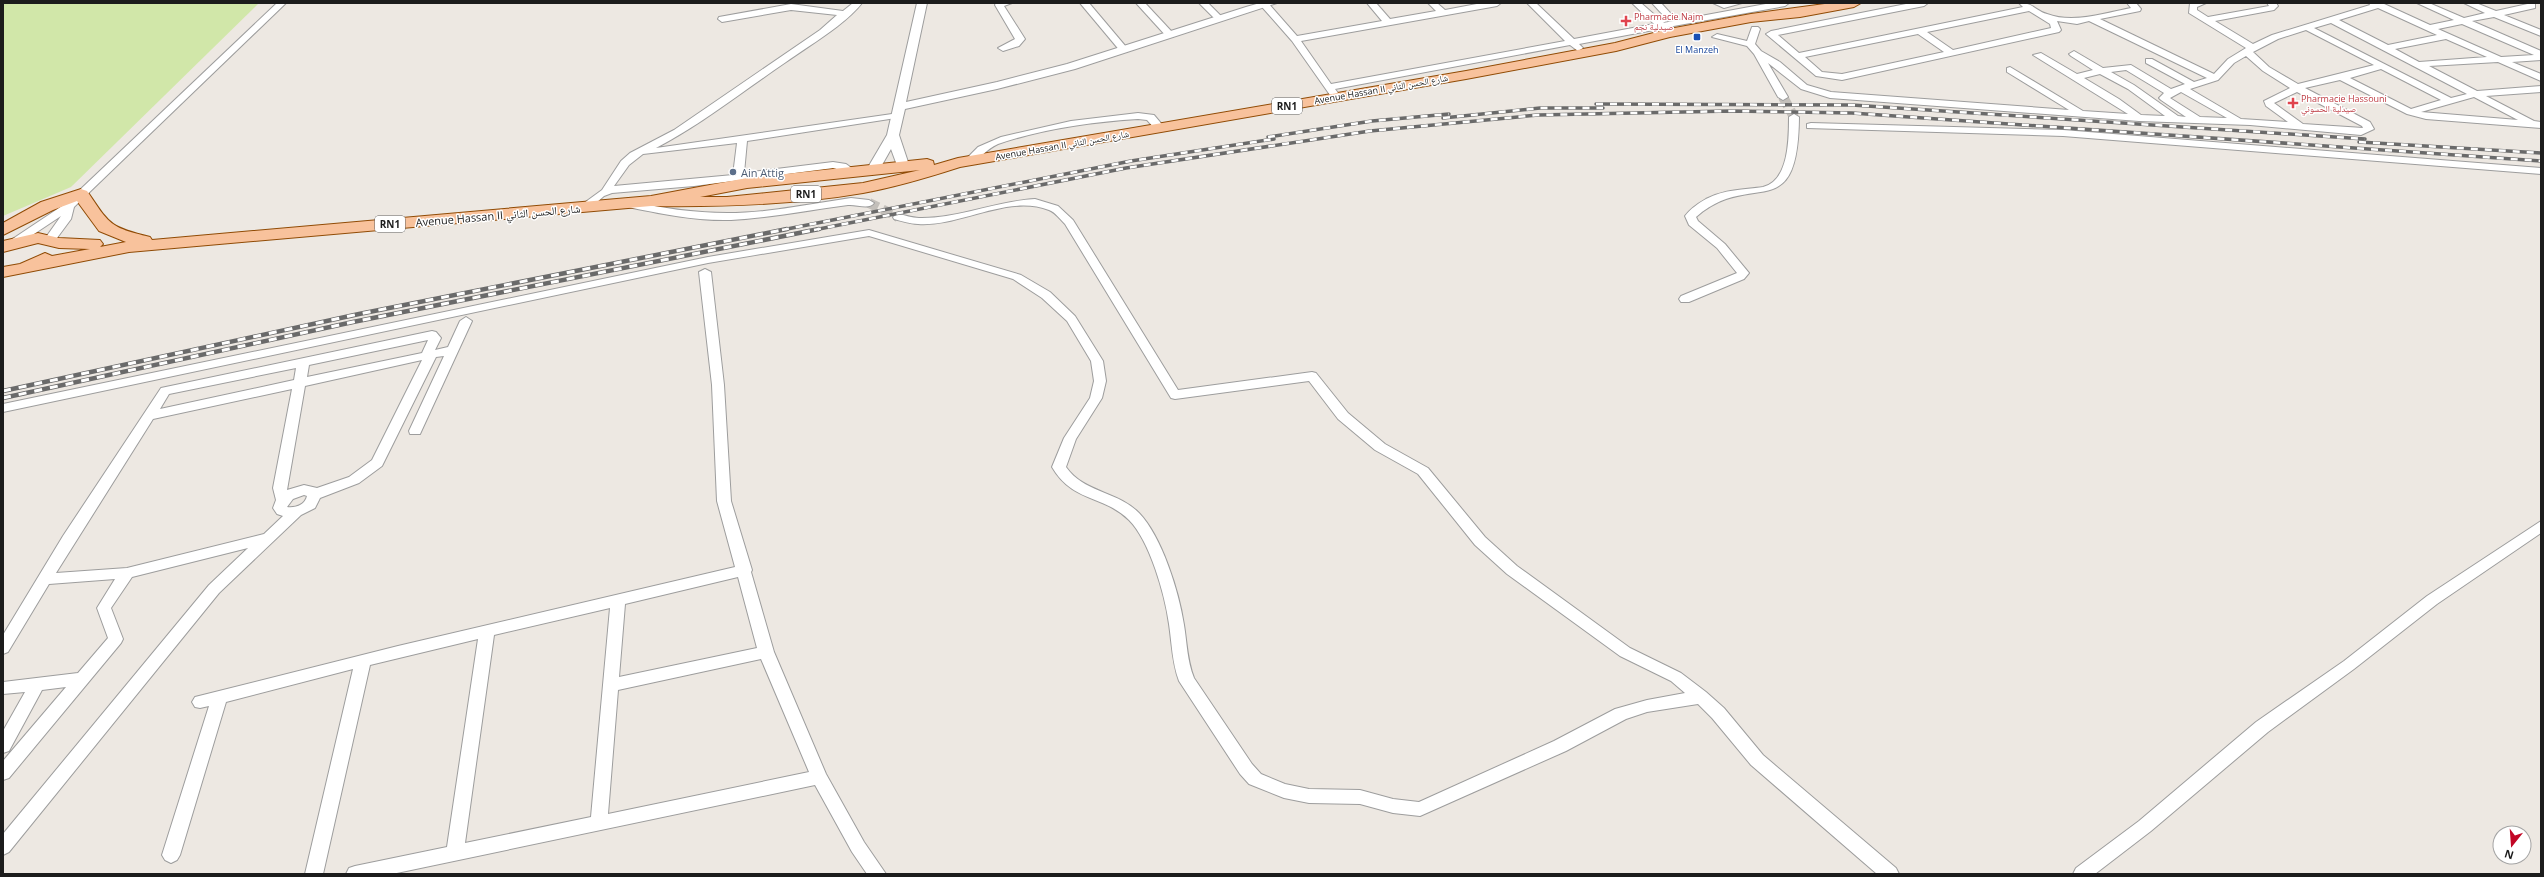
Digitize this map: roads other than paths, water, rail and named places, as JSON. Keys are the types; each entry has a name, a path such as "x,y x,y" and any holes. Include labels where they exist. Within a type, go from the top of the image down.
{"main road":[{"name":"Avenue Hassan II شارع الحسن الثاني","path":"1616,47 1662,27 1751,19 1783,22 1800,13 1844,4"},
{"name":"Avenue Hassan II شارع الحسن الثاني","path":"3,272 129,247 651,202 752,200 877,186 963,163 1160,128 1332,92 1578,48 1680,43 1717,37 1751,19"},
{"path":"1662,27 1671,38 1680,43"},
{"name":"Avenue Hassan II شارع الحسن الثاني","path":"651,202 739,180 876,168 963,163"},
{"path":"876,168 886,171 888,178 877,186"},
{"path":"735,201 729,198 729,193 739,180"},
{"path":"6,242 48,206 75,200 106,229 134,239 162,244"},
{"name":"Avenue Hassan II شارع الحسن الثاني","path":"6,242 38,238 51,241 129,247"},
{"path":"33,265 51,253 54,245 51,241"}],"street":[{"path":"51,241 66,219 75,200 282,3"},
{"path":"584,208 606,191 625,162 637,153 678,132 847,14 858,3"},
{"path":"876,168 893,135 897,111 922,3"},
{"path":"1002,48 1016,44 1020,39 998,4 1008,3"},
{"path":"1084,3 1124,50"},
{"path":"1140,3 1170,34"},
{"path":"1203,3 1218,17"},
{"path":"1371,3 1388,22"},
{"path":"1432,3 1443,13"},
{"path":"1295,39 1497,3"},
{"path":"1531,3 1578,48 1662,27 1669,16 1656,3"},
{"path":"1636,3 1662,27"},
{"path":"1717,3 1724,5 1738,3 1751,19 1750,44"},
{"path":"1751,19 1785,3"},
{"path":"1924,3 1771,34 1819,74 1838,77 2056,30 2056,26 2023,3"},
{"path":"2044,17 2077,21 2092,19 2136,9 2131,3"},
{"path":"1758,54 1776,64 1804,87 1830,95 2079,112 2139,118 2241,122 2357,132 2369,129 2366,124 2253,60 2249,49 2192,11 2193,5 2202,3"},
{"path":"2205,20 2271,8 2274,6 2271,3"},
{"path":"2421,3 2541,55"},
{"path":"2468,3 2541,33"},
{"path":"637,153 742,140 897,111 1012,83 1124,50 1218,17 1263,4 1295,39 1332,92"},
{"path":"2198,120 2164,98 2170,94 2170,92 2180,88 2215,78 2230,61 2249,49 2376,4 2541,78"},
{"path":"722,19 795,5 847,14"},
{"path":"2429,28 2496,14 2528,5 2541,10"},
{"path":"1798,56 2032,8"},
{"path":"2092,19 2172,55 2215,78"},
{"path":"2334,20 2537,124"},
{"path":"2308,28 2450,101"},
{"path":"1920,31 1950,52"},
{"path":"2387,48 2446,36"},
{"path":"1717,37 1750,44 1758,54 1782,97"},
{"path":"2074,54 2131,87 2177,120"},
{"path":"2038,55 2077,77 2139,118"},
{"path":"2077,77 2101,71 2128,67 2172,55"},
{"path":"2420,64 2500,60 2541,55"},
{"path":"2150,61 2191,84"},
{"path":"2302,128 2268,102 2299,87 2382,66"},
{"path":"2128,67 2170,92"},
{"path":"2010,70 2079,112"},
{"path":"2341,77 2410,112 2436,118 2537,124"},
{"path":"2180,88 2241,122"},
{"path":"2410,112 2476,94 2541,89"},
{"path":"1685,299 1740,277 1743,273 1729,254 1693,223 1690,216 1704,204 1719,197 1763,190 1777,184 1783,177 1794,141 1794,117"},
{"path":"1811,126 2063,133 2541,171"},
{"path":"893,135 903,166"},
{"path":"606,191 739,180 742,140"},
{"path":"752,200 753,208 763,213"},
{"path":"628,204 661,210 722,216 763,213 851,201 869,203"},
{"path":"898,217 922,222 1028,201 1047,203 1058,209 1069,222 1175,395 1312,376 1343,416 1380,447 1423,471 1480,541 1512,570 1625,652 1676,677 1701,697 1718,713 1757,760 1890,874"},
{"path":"3,408 701,262 869,233 1017,277 1046,294 1071,319 1097,361 1100,381 1096,398 1070,438 1059,467 1069,483 1080,490 1127,509 1142,527 1175,617 1180,666 1187,681 1246,769 1256,779 1284,791 1309,796 1360,797 1393,806 1420,809 1573,740 1621,714 1647,706 1701,697"},
{"path":"705,272 718,384 724,495 766,652 818,777 858,847 877,874"},
{"path":"415,431 466,321"},
{"path":"3,648 165,390 303,363 432,335 435,338 377,463 354,480 314,495 308,506 296,512 271,538 214,589 3,846"},
{"path":"148,416 452,350"},
{"path":"296,512 282,510 280,508 283,500 280,488 303,363"},
{"path":"283,500 298,491 309,490 314,495"},
{"path":"2082,874 2145,826 2262,728 2349,665 2432,600 2541,526"},
{"path":"45,579 127,573 271,538"},
{"path":"200,702 363,660 745,570"},
{"path":"3,773 116,639 104,608 127,573"},
{"path":"599,823 618,600"},
{"path":"455,853 487,631"},
{"path":"611,685 766,652"},
{"path":"314,874 363,660"},
{"path":"3,688 36,686 82,679"},
{"path":"3,746 36,686"},
{"path":"171,855 220,696"},
{"path":"356,874 818,777"}],"tunnel":[{"path":"1783,97 1794,117"},
{"path":"869,203 898,217"}],"railway":[{"path":"1596,104 1852,105 2365,139"},
{"path":"1443,118 1540,108 1603,108"},
{"path":"814,230 1126,168 1370,131 1538,115 1731,111 1852,113 2541,161"},
{"path":"1268,137 1372,121 1449,114"},
{"path":"782,230 1131,161 1274,139"},
{"path":"2359,142 2541,153"},
{"path":"3,391 359,314 787,229"},
{"path":"3,398 353,322 819,229"}],"place":[{"name":"Pharmacie Najm صيدلية نجم","path":"1626,21"},
{"name":"El Manzeh","path":"1697,37"},
{"name":"Pharmacie Hassouni صيدلية الحسوني","path":"2293,103"},
{"name":"Ain Attig","path":"733,172"}]}
